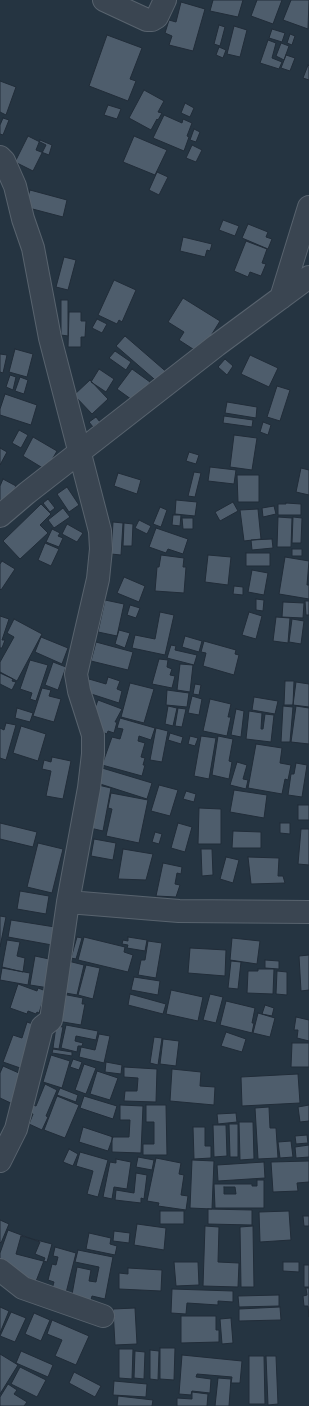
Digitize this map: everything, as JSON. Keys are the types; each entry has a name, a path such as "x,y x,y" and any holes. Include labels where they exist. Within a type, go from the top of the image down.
{"street":[{"path":"104,0 147,20 152,20 157,16 165,0"},
{"path":"0,157 4,161 15,186 23,219 33,248 50,338 100,531 101,549 98,579 76,674 79,691 93,735 93,754 89,788 68,902 51,1020 42,1027 16,1129 0,1161"},
{"path":"281,298 309,207"},
{"path":"0,516 217,345 309,277"},
{"path":"68,902 180,911 309,912"},
{"path":"0,1270 22,1288 103,1316"}],"building":[{"path":"213,0 243,0 238,17 210,11"},
{"path":"257,0 282,0 273,24 251,16"},
{"path":"291,0 309,0 308,29 283,20"},
{"path":"181,2 205,9 193,51 169,45 172,36 165,33 169,20 176,22"},
{"path":"219,25 225,27 220,46 214,44"},
{"path":"234,26 247,30 240,57 227,54"},
{"path":"272,29 285,33 282,42 269,38"},
{"path":"290,34 295,36 292,45 287,43"},
{"path":"107,35 142,48 130,79 136,81 128,101 89,86"},
{"path":"268,40 276,43 272,58 282,62 279,69 260,63"},
{"path":"281,43 289,46 284,60 276,56"},
{"path":"219,47 226,50 223,58 216,55"},
{"path":"286,55 295,58 290,71 281,68"},
{"path":"308,65 309,66 309,80 303,78"},
{"path":"0,81 16,87 6,115 0,112"},
{"path":"144,90 164,101 158,112 162,113 151,130 129,118"},
{"path":"185,103 194,108 190,117 181,113"},
{"path":"108,105 121,109 117,119 104,115"},
{"path":"164,115 182,123 183,119 192,123 187,136 189,137 184,151 153,138"},
{"path":"3,118 9,120 3,135 0,134 0,125"},
{"path":"194,129 200,132 196,142 190,140"},
{"path":"28,136 46,145 33,171 15,162"},
{"path":"134,136 167,150 155,175 123,162"},
{"path":"40,140 52,145 49,155 36,150"},
{"path":"192,145 202,150 196,162 186,158"},
{"path":"157,172 168,177 159,195 149,190"},
{"path":"30,190 67,200 63,217 25,207"},
{"path":"223,220 239,226 235,236 219,230"},
{"path":"248,224 268,232 266,237 272,239 268,249 242,238"},
{"path":"183,237 212,244 210,251 207,250 205,257 180,251"},
{"path":"246,241 267,249 262,263 266,264 261,276 250,272 248,277 234,271"},
{"path":"64,257 76,260 68,290 56,287"},
{"path":"114,280 136,290 122,322 119,320 117,324 98,315"},
{"path":"183,298 220,321 204,347 200,344 196,351 179,340 184,332 168,322"},
{"path":"61,300 68,300 68,336 61,335"},
{"path":"69,312 81,312 81,321 86,321 85,337 81,337 81,347 68,347"},
{"path":"97,319 107,324 102,333 92,328"},
{"path":"125,336 170,375 161,385 116,346"},
{"path":"15,349 33,354 27,377 9,372"},
{"path":"115,351 131,362 126,370 109,358"},
{"path":"0,354 7,355 3,373 0,372"},
{"path":"250,355 278,368 269,387 241,374"},
{"path":"225,359 233,366 227,375 218,367"},
{"path":"99,369 114,379 106,392 91,382"},
{"path":"132,369 150,382 135,402 117,389"},
{"path":"10,375 16,377 13,390 6,387"},
{"path":"20,377 28,380 24,394 15,391"},
{"path":"90,380 108,399 92,414 74,395"},
{"path":"277,386 290,390 280,421 267,417"},
{"path":"5,394 37,405 31,425 0,415 0,409"},
{"path":"227,402 257,407 256,418 225,413"},
{"path":"224,416 253,420 252,427 223,423"},
{"path":"96,417 100,422 93,427 89,422"},
{"path":"263,422 271,425 268,435 260,432"},
{"path":"19,430 28,435 21,448 12,443"},
{"path":"234,435 257,438 252,470 230,467"},
{"path":"33,437 57,451 46,470 23,456"},
{"path":"0,448 7,452 0,465"},
{"path":"189,452 199,455 196,464 186,461"},
{"path":"210,467 236,470 234,484 208,481"},
{"path":"301,468 309,470 309,495 296,492"},
{"path":"194,472 201,473 195,497 188,496"},
{"path":"118,473 141,480 137,494 114,486"},
{"path":"237,475 259,475 259,502 238,502"},
{"path":"3,479 16,486 7,506 0,503 0,486"},
{"path":"67,487 79,505 69,512 57,494"},
{"path":"48,499 55,508 50,512 43,503"},
{"path":"176,500 197,502 195,516 175,514"},
{"path":"233,502 238,511 220,521 215,512"},
{"path":"41,504 51,514 40,525 48,533 20,559 3,541"},
{"path":"278,504 301,504 301,515 278,515"},
{"path":"274,506 276,514 263,517 262,508"},
{"path":"160,507 167,510 161,527 153,524"},
{"path":"63,508 70,517 54,528 48,520"},
{"path":"258,509 261,539 244,541 240,510"},
{"path":"173,515 181,515 180,526 172,525"},
{"path":"278,517 292,518 291,547 277,547"},
{"path":"293,517 302,518 301,543 292,543"},
{"path":"182,518 193,518 193,529 183,529"},
{"path":"139,520 151,526 147,534 135,528"},
{"path":"113,522 123,523 121,555 111,554"},
{"path":"124,523 133,524 132,546 123,546"},
{"path":"67,524 83,533 77,542 62,534"},
{"path":"156,528 188,539 183,554 168,549 166,553 149,547"},
{"path":"52,529 60,533 58,536 63,538 59,547 46,542"},
{"path":"272,539 273,548 252,550 251,540"},
{"path":"45,543 59,549 51,566 38,560"},
{"path":"292,549 302,549 302,556 292,556"},
{"path":"246,553 270,553 270,566 246,566"},
{"path":"161,555 184,558 183,567 186,567 184,593 155,591 157,567 159,567"},
{"path":"208,555 231,557 228,585 205,582"},
{"path":"285,557 309,561 307,585 309,585 309,599 279,594"},
{"path":"2,561 15,569 1,590 0,564"},
{"path":"252,570 268,573 264,595 248,592"},
{"path":"124,577 145,586 139,602 117,593"},
{"path":"234,586 243,587 243,595 233,594"},
{"path":"256,599 264,600 263,611 256,610"},
{"path":"105,600 124,604 117,636 98,632"},
{"path":"305,601 309,601 309,615 306,615"},
{"path":"283,602 304,603 303,618 282,617"},
{"path":"130,605 140,608 136,618 127,615"},
{"path":"160,612 174,615 165,655 132,648 135,635 155,639"},
{"path":"249,612 262,616 256,639 242,635"},
{"path":"0,616 9,619 2,640 5,640 2,648 0,648"},
{"path":"276,617 290,618 288,643 273,641"},
{"path":"14,619 42,634 17,681 0,672 0,662 14,637 7,633"},
{"path":"292,619 304,621 301,644 289,642"},
{"path":"119,630 130,633 125,648 115,644"},
{"path":"185,636 202,641 199,652 182,647"},
{"path":"41,637 68,648 62,664 35,652"},
{"path":"204,641 236,650 235,654 239,655 234,675 203,666 206,653 201,652"},
{"path":"96,642 133,652 128,670 91,661"},
{"path":"171,645 176,646 175,650 197,655 194,665 167,658"},
{"path":"159,659 168,660 167,667 172,669 170,675 175,676 172,688 152,684"},
{"path":"30,660 48,665 36,701 30,699 32,693 20,689"},
{"path":"53,662 66,667 58,690 45,685"},
{"path":"180,664 193,665 190,692 177,690"},
{"path":"0,673 16,682 12,690 0,684"},
{"path":"108,677 120,681 117,689 122,691 119,703 85,692 89,679 106,684"},
{"path":"285,681 294,681 293,705 284,705"},
{"path":"296,682 309,684 309,707 293,705"},
{"path":"130,683 154,689 144,723 121,717"},
{"path":"195,684 201,685 199,695 193,694"},
{"path":"42,688 51,690 49,696 61,699 54,722 33,716"},
{"path":"167,690 189,693 187,707 166,705"},
{"path":"192,696 202,699 199,715 188,713"},
{"path":"254,697 278,701 275,714 252,710"},
{"path":"210,699 231,704 228,717 231,717 227,736 203,731"},
{"path":"98,700 122,709 115,722 117,722 114,733 108,731 107,734 92,728 92,716"},
{"path":"168,706 177,708 173,726 165,724"},
{"path":"283,706 293,707 290,742 281,742"},
{"path":"296,706 309,708 309,744 291,742"},
{"path":"17,708 33,713 30,722 15,718"},
{"path":"178,708 186,709 182,727 175,726"},
{"path":"236,709 244,711 241,737 231,735"},
{"path":"249,711 262,713 261,729 263,729 265,714 274,715 271,742 246,739"},
{"path":"120,718 155,728 151,740 139,736 138,741 145,743 141,757 145,758 142,776 102,765 112,737 120,739 123,729 117,728"},
{"path":"6,723 16,725 6,760 0,758 0,728 4,730"},
{"path":"21,726 46,734 38,761 13,753"},
{"path":"156,728 168,731 162,762 150,760"},
{"path":"170,733 183,737 181,744 168,740"},
{"path":"190,736 198,738 195,746 188,744"},
{"path":"201,736 216,738 209,779 194,776"},
{"path":"218,736 233,739 229,761 232,762 229,779 212,775"},
{"path":"256,744 282,748 280,763 291,765 288,780 285,779 282,794 248,788"},
{"path":"52,757 71,761 63,799 46,796 51,771 42,769 44,760 51,762"},
{"path":"237,762 247,765 243,779 248,780 246,789 230,785"},
{"path":"296,763 307,765 302,797 288,795 291,774 294,774"},
{"path":"102,768 152,783 147,799 97,783"},
{"path":"98,785 111,788 103,831 90,828"},
{"path":"159,785 178,790 170,816 151,811"},
{"path":"234,790 267,795 264,818 230,812"},
{"path":"186,791 196,794 194,802 183,799"},
{"path":"111,793 148,800 139,843 106,836 112,809 108,808"},
{"path":"298,805 309,805 309,820 298,820"},
{"path":"199,808 221,809 221,844 198,844"},
{"path":"0,823 37,832 33,847 0,839"},
{"path":"178,823 192,827 185,852 171,848"},
{"path":"280,823 290,823 290,834 280,833"},
{"path":"301,829 309,829 309,865 298,864"},
{"path":"233,831 261,832 261,848 232,848"},
{"path":"155,832 162,834 159,844 152,842"},
{"path":"94,839 116,843 113,860 91,856"},
{"path":"38,843 63,849 52,893 27,887"},
{"path":"123,849 153,854 146,880 118,879"},
{"path":"201,849 212,849 213,875 202,876"},
{"path":"226,857 239,860 233,883 220,879"},
{"path":"248,857 279,858 278,876 283,876 285,883 251,884"},
{"path":"163,863 182,867 181,874 177,873 175,884 180,885 176,897 156,896"},
{"path":"20,891 49,896 46,914 17,909"},
{"path":"0,916 6,917 0,947"},
{"path":"11,920 55,927 52,945 8,937"},
{"path":"77,937 82,938 76,959 71,958"},
{"path":"84,937 125,947 124,952 133,955 128,972 78,960"},
{"path":"128,937 147,940 145,951 127,948 128,945 122,944 123,940 128,941"},
{"path":"232,938 260,941 257,964 230,960"},
{"path":"7,940 20,942 17,956 25,958 23,972 2,967"},
{"path":"148,941 162,943 156,978 138,975 141,960 145,960"},
{"path":"190,948 226,950 225,976 188,973"},
{"path":"309,955 309,990 301,991 299,956"},
{"path":"35,956 54,960 49,988 30,985"},
{"path":"265,960 279,961 279,969 265,968"},
{"path":"68,961 84,965 77,995 60,992"},
{"path":"231,961 241,962 238,989 228,988"},
{"path":"86,965 100,968 93,999 78,995"},
{"path":"2,968 30,973 28,985 0,980"},
{"path":"258,969 274,969 273,994 247,993 248,971 258,971"},
{"path":"277,971 287,972 287,995 276,994"},
{"path":"134,977 160,981 158,995 131,990"},
{"path":"18,984 37,991 38,988 46,991 39,1013 37,1012 36,1014 28,1011 27,1014 10,1008"},
{"path":"171,990 203,997 198,1021 166,1014"},
{"path":"62,994 83,998 82,1004 85,1004 81,1025 57,1021"},
{"path":"130,994 166,1004 163,1014 128,1005"},
{"path":"210,994 223,997 216,1023 203,1020"},
{"path":"226,1001 255,1008 252,1033 220,1025"},
{"path":"265,1005 274,1008 272,1016 262,1014"},
{"path":"258,1013 275,1018 270,1037 253,1033"},
{"path":"296,1017 309,1020 309,1041 297,1038 298,1030 294,1030"},
{"path":"27,1022 38,1026 26,1070 3,1062 13,1035 22,1038"},
{"path":"66,1025 98,1031 96,1040 76,1036 75,1041 83,1043 82,1046 78,1046 77,1052 61,1048"},
{"path":"56,1026 63,1027 59,1049 53,1048"},
{"path":"226,1032 246,1039 242,1052 221,1046"},
{"path":"99,1034 110,1036 104,1063 79,1057 81,1047 95,1050"},
{"path":"154,1037 162,1038 158,1065 150,1063"},
{"path":"163,1039 179,1041 176,1066 160,1064"},
{"path":"292,1043 309,1043 309,1067 291,1067"},
{"path":"53,1049 72,1052 72,1056 52,1053"},
{"path":"51,1055 70,1061 62,1088 43,1082"},
{"path":"73,1059 82,1062 79,1070 70,1067"},
{"path":"106,1062 122,1065 121,1074 105,1072"},
{"path":"84,1064 96,1068 86,1094 75,1090"},
{"path":"3,1066 28,1077 15,1105 0,1098 0,1073"},
{"path":"124,1067 157,1069 156,1102 124,1101 125,1091 137,1091 138,1078 124,1077"},
{"path":"172,1069 201,1072 200,1086 215,1087 214,1105 170,1101"},
{"path":"97,1071 118,1078 110,1100 90,1094"},
{"path":"298,1074 300,1103 242,1106 241,1077"},
{"path":"45,1084 57,1090 42,1130 29,1124 33,1114 29,1112 33,1105 36,1106"},
{"path":"60,1088 78,1095 76,1102 57,1095"},
{"path":"57,1096 79,1105 65,1138 44,1130"},
{"path":"84,1096 117,1106 113,1119 80,1108"},
{"path":"120,1105 143,1106 141,1153 112,1152 112,1137 129,1137 130,1120 120,1120"},
{"path":"146,1105 166,1105 167,1155 143,1155 143,1144 154,1144 154,1122 146,1122"},
{"path":"309,1105 309,1121 300,1122 298,1107"},
{"path":"269,1107 270,1128 276,1128 278,1158 258,1159 255,1108"},
{"path":"236,1113 237,1122 218,1124 217,1114"},
{"path":"239,1122 253,1122 254,1159 240,1160"},
{"path":"229,1124 238,1124 238,1157 230,1157"},
{"path":"213,1125 226,1125 227,1156 214,1157"},
{"path":"83,1127 113,1137 108,1151 79,1142"},
{"path":"193,1127 205,1127 205,1146 211,1146 211,1158 194,1159"},
{"path":"307,1135 308,1143 296,1144 295,1136"},
{"path":"291,1141 293,1157 280,1158 278,1142"},
{"path":"309,1145 309,1157 296,1158 295,1147"},
{"path":"69,1149 78,1154 73,1166 63,1162"},
{"path":"80,1152 108,1160 98,1197 87,1194 93,1171 76,1166"},
{"path":"138,1157 154,1160 152,1170 136,1167"},
{"path":"156,1158 181,1163 179,1174 184,1175 181,1195 188,1196 186,1210 158,1206 159,1203 147,1201"},
{"path":"116,1159 131,1162 127,1189 114,1187 112,1199 103,1197 110,1162 116,1163"},
{"path":"192,1160 214,1161 212,1209 190,1208"},
{"path":"309,1161 309,1182 297,1183 298,1191 273,1192 271,1162"},
{"path":"264,1162 265,1178 218,1181 217,1165"},
{"path":"136,1173 147,1175 144,1199 141,1198 141,1203 115,1200 116,1190 134,1193"},
{"path":"257,1180 264,1180 264,1208 215,1208 214,1184 252,1184 252,1186 257,1186","holes":["224,1187 235,1187 236,1194 224,1194"]},
{"path":"208,1209 252,1210 252,1225 208,1224"},
{"path":"160,1211 184,1211 184,1224 160,1224"},
{"path":"289,1211 291,1240 260,1242 259,1212"},
{"path":"303,1216 309,1216 309,1226 304,1226"},
{"path":"0,1220 9,1224 1,1243 0,1242"},
{"path":"137,1224 166,1228 164,1250 134,1245"},
{"path":"205,1226 219,1227 218,1262 239,1263 238,1287 203,1286"},
{"path":"253,1226 254,1287 241,1287 240,1227"},
{"path":"8,1230 40,1242 35,1254 45,1258 35,1284 0,1271 0,1253"},
{"path":"114,1231 130,1233 129,1243 113,1241"},
{"path":"89,1233 111,1238 110,1244 117,1246 115,1255 86,1249"},
{"path":"21,1236 52,1244 47,1262 16,1254"},
{"path":"55,1247 76,1253 66,1293 52,1289 54,1282 48,1280 52,1264 56,1265 58,1257 53,1256"},
{"path":"78,1250 113,1257 105,1299 92,1296 90,1304 71,1300 77,1267 91,1270 89,1281 96,1282 99,1267 75,1262"},
{"path":"174,1262 198,1262 199,1285 176,1286"},
{"path":"283,1262 299,1262 299,1272 283,1271"},
{"path":"304,1265 309,1265 309,1287 304,1287"},
{"path":"128,1268 162,1270 161,1291 119,1289 119,1273 128,1274"},
{"path":"306,1288 309,1288 309,1317 308,1306 304,1306 303,1296 307,1295"},
{"path":"172,1289 233,1291 233,1302 218,1301 218,1305 187,1303 186,1314 171,1313"},
{"path":"279,1295 279,1306 239,1307 238,1296"},
{"path":"0,1307 9,1311 0,1333"},
{"path":"280,1307 281,1320 239,1321 239,1309"},
{"path":"135,1308 137,1344 115,1345 113,1309"},
{"path":"11,1312 26,1318 15,1342 0,1336"},
{"path":"34,1313 50,1320 41,1341 25,1334"},
{"path":"181,1316 216,1316 216,1330 219,1330 219,1342 181,1343"},
{"path":"231,1318 233,1343 222,1344 220,1319"},
{"path":"52,1320 89,1336 76,1365 55,1356 62,1340 47,1334"},
{"path":"160,1348 175,1348 174,1380 160,1379"},
{"path":"119,1349 133,1349 132,1379 119,1378"},
{"path":"150,1350 159,1351 158,1380 150,1379"},
{"path":"21,1351 53,1365 48,1377 16,1363"},
{"path":"135,1351 145,1352 144,1379 134,1378"},
{"path":"0,1354 18,1365 0,1394"},
{"path":"182,1355 242,1361 240,1383 231,1383 232,1377 197,1374 196,1377 211,1379 210,1393 192,1391 191,1395 179,1394"},
{"path":"249,1356 264,1356 265,1404 249,1404"},
{"path":"266,1356 276,1356 278,1404 268,1405"},
{"path":"20,1367 46,1380 37,1397 11,1384"},
{"path":"74,1372 101,1386 95,1397 69,1383"},
{"path":"218,1378 231,1379 229,1406 215,1406"},
{"path":"114,1381 147,1384 146,1397 113,1395"},
{"path":"8,1384 17,1390 14,1394 27,1402 24,1406 0,1406 0,1397"},
{"path":"192,1392 208,1394 207,1406 177,1406 177,1398 192,1399"},
{"path":"118,1396 153,1400 152,1406 117,1406"}]}
